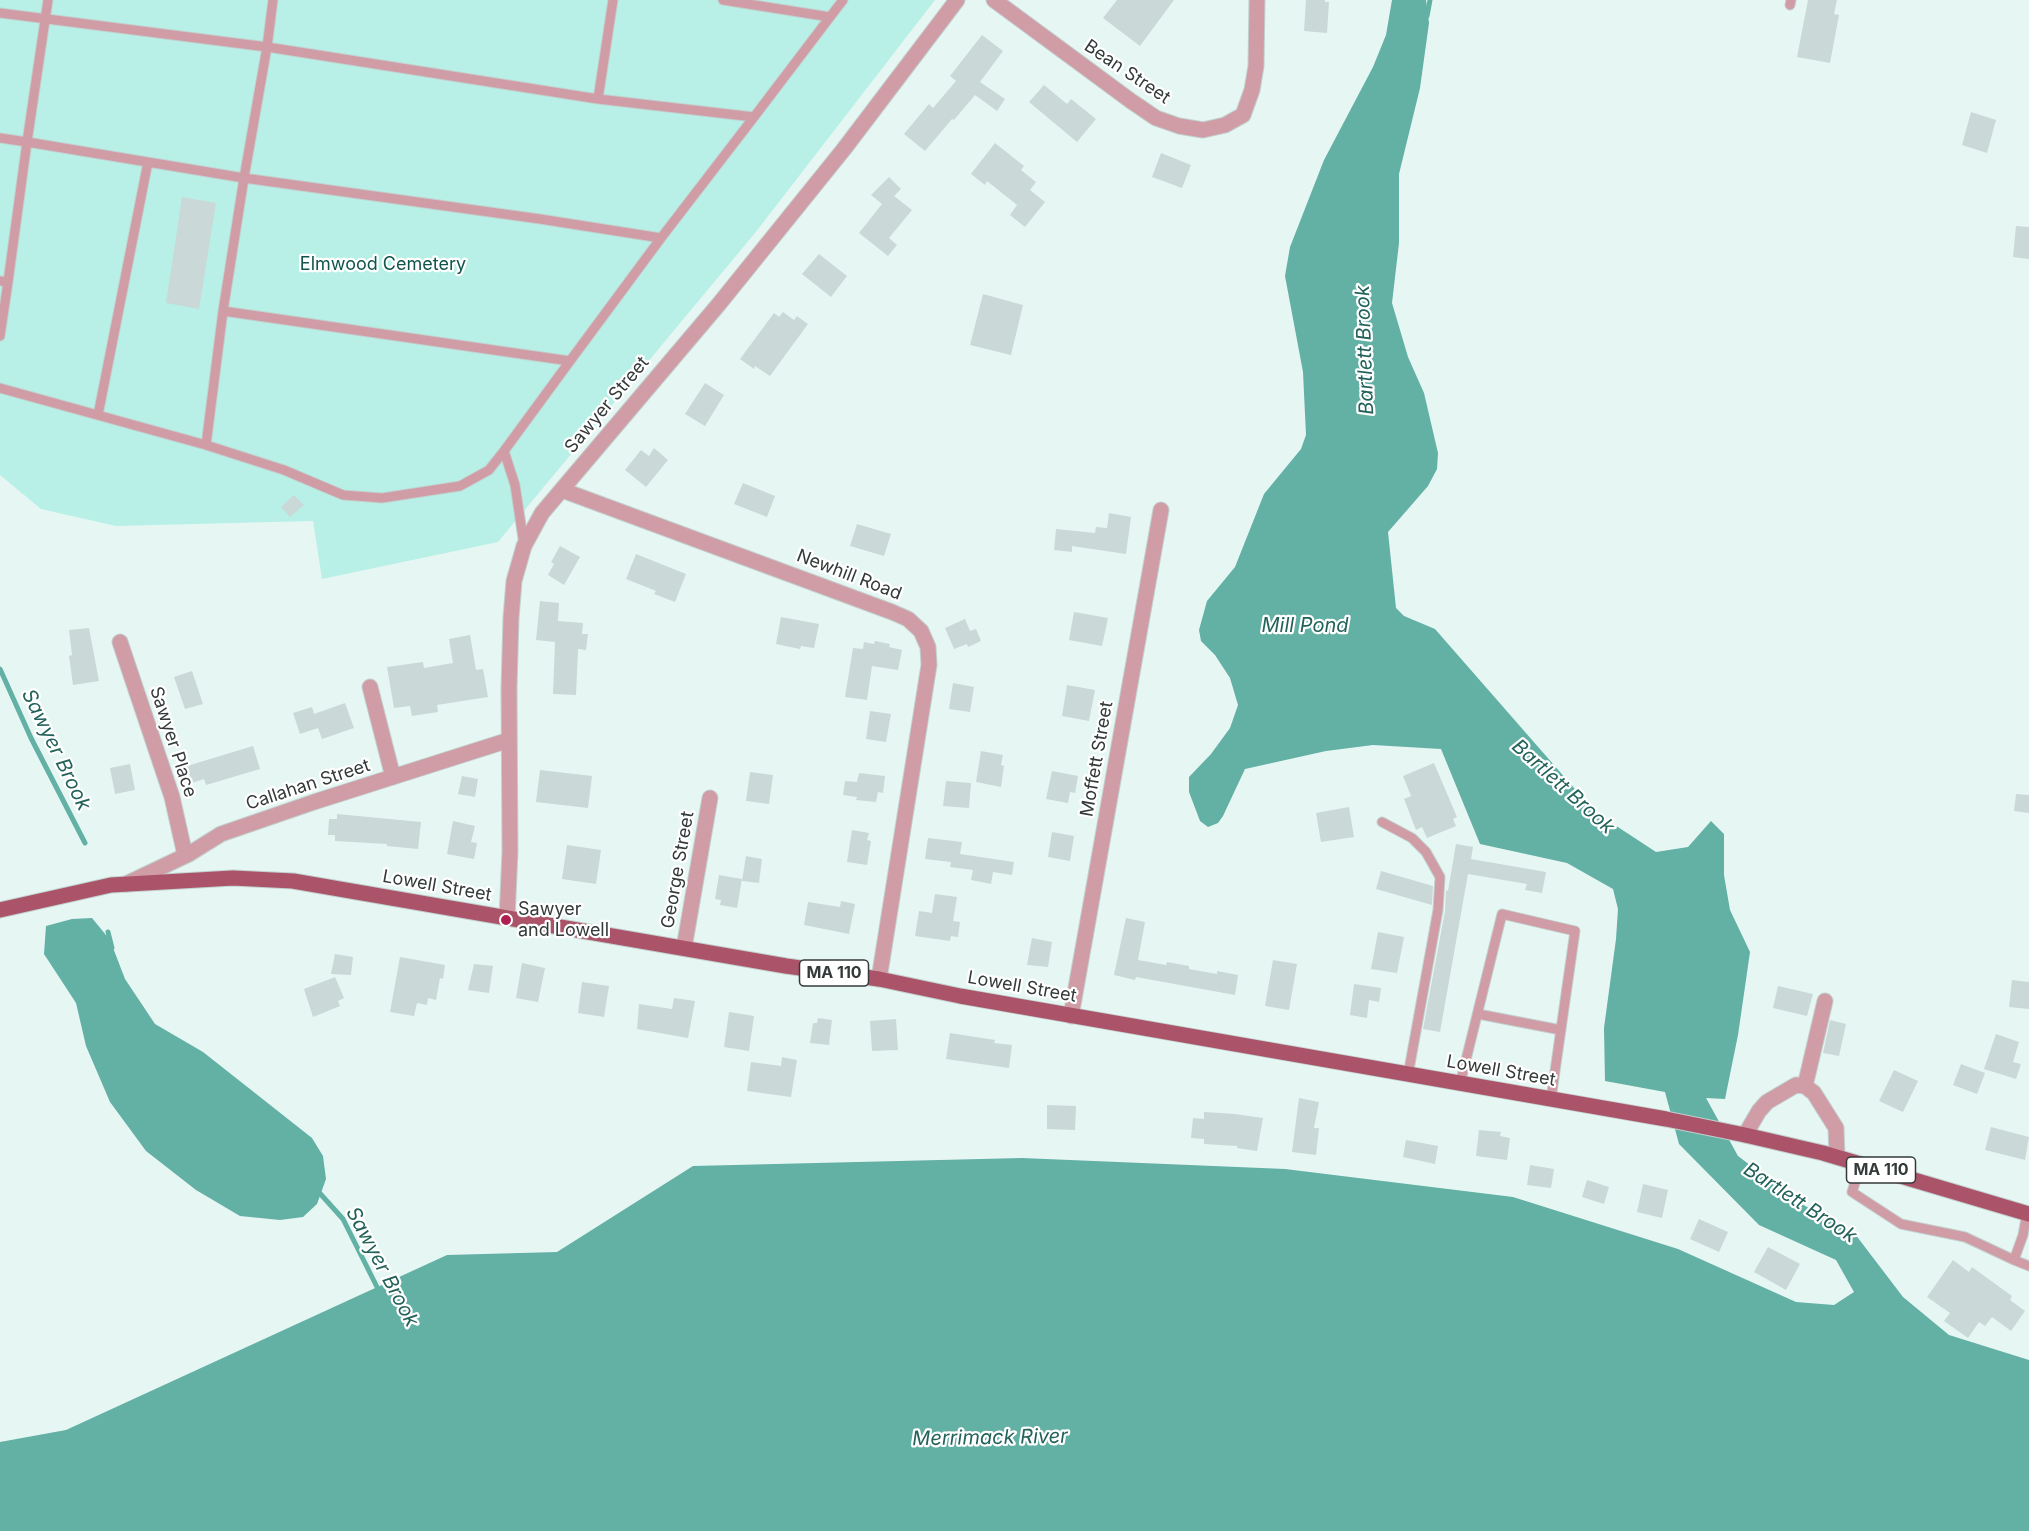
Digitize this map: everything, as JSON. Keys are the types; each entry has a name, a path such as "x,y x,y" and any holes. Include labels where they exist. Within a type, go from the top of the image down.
{"main road":[{"name":"Lowell Street","path":"0,910 111,885 233,878 293,881 879,979 1071,1016 1666,1119 1738,1133 1837,1157 2028,1214"}],"street":[{"name":"Sawyer Street","path":"507,918 510,852 509,688 514,581 524,546 542,513 797,208 957,0"},
{"name":"Bean Street","path":"994,0 1156,118 1179,126 1203,130 1225,125 1243,115 1252,90 1256,66 1257,0"},
{"name":"Newhill Road","path":"562,490 892,612 908,619 921,631 928,646 929,665 879,979"},
{"name":"Moffett Street","path":"1071,1016 1161,510"},
{"name":"Sawyer Place","path":"120,642 172,797 185,855"},
{"path":"370,687 393,777"},
{"name":"Callahan Street","path":"126,884 185,855 221,834 509,740"},
{"name":"George Street","path":"684,948 710,798"},
{"path":"1805,1086 1826,1001"},
{"path":"1738,1133 1767,1102 1796,1085 1805,1086 1814,1093 1836,1128 1837,1157"}],"lane":[{"path":"0,336 4,281 48,0"},
{"path":"206,445 223,311 273,0"},
{"path":"598,99 614,0"},
{"path":"723,0 830,18"},
{"path":"0,388 206,445 284,470 343,495 382,498 459,486 489,470 843,0"},
{"path":"0,13 267,47 598,99 754,117"},
{"path":"0,138 244,178 662,238"},
{"path":"98,415 148,162"},
{"path":"223,311 570,361"},
{"path":"504,451 515,485 524,546"},
{"path":"1382,822 1412,838 1426,852 1440,877 1438,910 1408,1075"},
{"path":"1460,1084 1502,914 1575,931 1551,1100"},
{"path":"1478,1014 1561,1030"},
{"path":"1861,1164 1852,1192 1901,1224 1965,1237 2029,1266"},
{"path":"2014,1260 2028,1214"}],"green space":[{"name":"Elmwood Cemetery","path":"0,0 935,0 755,233 498,542 322,579 313,521 116,526 41,509 0,475"}],"water":[{"path":"1392,0 1426,0 1429,23 1420,88 1399,174 1399,243 1392,303 1408,357 1424,393 1438,453 1437,469 1428,486 1388,532 1396,608 1404,616 1435,629 1595,812 1656,852 1688,847 1711,821 1724,834 1724,875 1730,910 1750,952 1738,1035 1725,1099 1706,1098 1738,1156 1800,1203 1855,1234 1903,1297 1949,1335 2029,1360 2029,1531 0,1531 0,1442 66,1430 447,1255 557,1252 693,1166 1022,1158 1285,1169 1513,1197 1678,1249 1796,1302 1834,1305 1854,1292 1836,1260 1759,1225 1679,1144 1665,1092 1605,1081 1604,1028 1618,909 1613,889 1567,863 1480,844 1441,749 1373,745 1326,751 1245,769 1223,816 1218,823 1208,827 1200,821 1189,792 1189,777 1211,754 1230,728 1238,705 1230,678 1215,655 1201,641 1199,630 1207,601 1235,567 1264,494 1301,449 1306,435 1303,372 1285,276 1290,247 1324,160 1373,67 1386,35"},
{"path":"92,918 110,940 125,979 155,1024 203,1052 312,1138 323,1156 326,1179 317,1204 303,1217 280,1220 240,1216 196,1190 146,1151 110,1102 86,1046 76,1003 44,954 46,926 72,919"}],"building":[{"path":"1117,0 1174,0 1140,46 1103,18"},
{"path":"1306,0 1329,2 1327,33 1304,31"},
{"path":"1808,0 1837,0 1834,14 1839,15 1830,63 1797,57"},
{"path":"982,35 1003,51 980,82 1005,99 997,111 975,95 925,151 904,134 929,104 933,108 956,81 950,76"},
{"path":"1044,85 1067,104 1071,99 1096,119 1077,142 1029,102"},
{"path":"1971,112 1996,120 1987,153 1962,145"},
{"path":"995,143 1024,166 1021,170 1036,182 1030,190 1045,202 1025,227 1010,215 1017,205 987,181 985,185 971,174"},
{"path":"1161,153 1191,165 1182,188 1152,177"},
{"path":"889,177 901,189 894,196 912,210 889,238 897,245 888,256 859,233 882,204 871,195"},
{"path":"182,197 216,203 199,309 166,303"},
{"path":"2016,226 2029,227 2029,259 2013,257"},
{"path":"819,254 847,276 831,297 802,274"},
{"path":"983,294 1023,305 1011,355 970,345"},
{"path":"783,312 794,320 797,316 808,324 770,376 740,359 774,313 779,317"},
{"path":"705,383 724,395 705,426 685,414"},
{"path":"654,448 668,460 646,487 625,470 641,450 649,456"},
{"path":"743,483 775,496 767,517 734,504"},
{"path":"294,495 304,505 290,517 281,507"},
{"path":"1109,513 1131,517 1126,554 1072,546 1072,552 1054,550 1056,529 1095,533 1096,527 1107,528"},
{"path":"857,524 891,534 884,556 850,546"},
{"path":"560,546 580,557 564,585 548,575 554,564 551,562"},
{"path":"636,554 686,574 675,602 654,594 656,591 626,579"},
{"path":"540,601 559,603 558,621 583,623 582,634 588,634 586,650 578,649 576,695 553,694 555,642 536,640"},
{"path":"1074,612 1108,618 1102,646 1069,640"},
{"path":"781,617 819,624 814,648 801,646 800,649 776,644"},
{"path":"965,619 970,631 976,629 981,641 968,647 967,644 954,649 945,628"},
{"path":"89,628 99,681 73,685 69,656 72,655 69,630"},
{"path":"470,635 476,670 483,669 488,697 437,705 438,712 412,716 410,706 394,708 387,667 423,662 424,668 453,663 449,639"},
{"path":"875,641 890,644 889,647 902,650 898,670 872,666 867,700 845,697 853,648 863,649 864,642 874,644"},
{"path":"192,671 203,704 185,709 174,677"},
{"path":"953,683 974,687 970,712 949,709"},
{"path":"1067,685 1095,690 1089,721 1062,716"},
{"path":"345,703 354,728 322,739 318,728 300,734 293,713 312,707 314,714"},
{"path":"870,711 891,714 886,742 866,739"},
{"path":"253,746 260,769 206,785 204,779 192,783 187,766"},
{"path":"981,751 1003,755 1001,787 976,782"},
{"path":"1434,763 1457,817 1453,819 1456,826 1427,838 1422,827 1416,830 1404,799 1411,796 1403,776"},
{"path":"130,764 135,790 115,794 110,768"},
{"path":"540,770 592,776 588,808 536,802"},
{"path":"1052,771 1078,776 1075,793 1070,792 1068,803 1046,799"},
{"path":"750,772 773,775 769,804 746,801"},
{"path":"859,773 885,776 883,793 878,792 876,802 856,800 857,797 843,795 845,781 857,782"},
{"path":"462,776 478,779 475,797 458,794"},
{"path":"946,781 971,783 969,808 943,806"},
{"path":"2016,794 2029,795 2029,813 2014,811"},
{"path":"1349,807 1354,837 1321,842 1316,813"},
{"path":"337,814 421,822 418,849 387,846 387,844 335,841 335,835 328,835 329,819 337,819"},
{"path":"453,821 475,826 471,842 477,843 474,859 447,854"},
{"path":"852,830 869,833 867,840 871,841 867,865 847,862"},
{"path":"1052,832 1074,836 1070,861 1048,857"},
{"path":"928,838 962,842 960,854 1014,862 1012,875 993,872 991,884 971,880 973,870 950,867 951,862 925,859"},
{"path":"1456,844 1473,847 1471,859 1546,872 1542,893 1525,890 1527,884 1468,874 1440,1032 1423,1029"},
{"path":"567,845 601,850 596,884 562,879"},
{"path":"746,856 762,859 759,883 742,881"},
{"path":"1381,871 1433,886 1432,905 1376,889"},
{"path":"719,875 742,879 737,908 720,905 721,900 715,899"},
{"path":"935,894 957,897 953,921 960,922 958,937 951,936 950,941 915,936 919,911 932,913"},
{"path":"841,901 855,904 849,934 804,925 808,902 840,907"},
{"path":"1126,918 1145,922 1138,960 1166,965 1167,962 1189,966 1189,969 1238,975 1235,995 1114,975"},
{"path":"1378,932 1404,937 1397,973 1371,969"},
{"path":"1032,938 1052,942 1048,967 1027,965"},
{"path":"335,954 353,957 351,975 331,974"},
{"path":"400,957 445,965 436,1000 428,998 427,1005 417,1003 414,1016 390,1012"},
{"path":"1273,960 1297,964 1289,1010 1265,1006"},
{"path":"522,963 545,968 538,1002 516,998"},
{"path":"474,964 493,966 489,993 468,990"},
{"path":"335,977 344,998 338,1001 340,1006 313,1017 304,989"},
{"path":"2012,980 2029,982 2029,1009 2009,1007"},
{"path":"582,982 609,986 604,1017 578,1013"},
{"path":"1354,984 1381,988 1379,1002 1369,1000 1367,1018 1350,1015"},
{"path":"1778,986 1813,994 1807,1016 1773,1008"},
{"path":"674,998 695,1001 688,1038 637,1029 639,1004 672,1009"},
{"path":"729,1012 754,1016 749,1051 724,1047"},
{"path":"818,1018 832,1020 829,1045 810,1043 813,1023 817,1023"},
{"path":"896,1019 898,1050 872,1051 870,1021"},
{"path":"1830,1020 1846,1024 1839,1056 1823,1053"},
{"path":"950,1033 1012,1045 1009,1068 946,1059"},
{"path":"1996,1034 2019,1042 2013,1062 2021,1064 2016,1079 1984,1069"},
{"path":"782,1057 797,1060 791,1097 747,1091 751,1062 781,1066"},
{"path":"1961,1064 1985,1073 1977,1094 1953,1085"},
{"path":"1894,1070 1918,1081 1903,1112 1879,1101"},
{"path":"1299,1098 1319,1102 1314,1128 1319,1128 1316,1155 1292,1152"},
{"path":"1047,1105 1076,1106 1075,1130 1047,1129"},
{"path":"1204,1112 1263,1118 1257,1151 1237,1148 1237,1146 1204,1144 1204,1139 1191,1138 1193,1118 1204,1119"},
{"path":"1991,1127 2029,1137 2025,1160 1985,1150"},
{"path":"1479,1130 1501,1132 1500,1136 1510,1138 1507,1160 1476,1156"},
{"path":"1406,1140 1438,1146 1435,1164 1403,1157"},
{"path":"1530,1165 1554,1169 1551,1188 1527,1185"},
{"path":"1587,1180 1609,1187 1604,1204 1582,1197"},
{"path":"1643,1184 1668,1190 1662,1218 1637,1212"},
{"path":"1699,1219 1728,1232 1719,1252 1690,1239"},
{"path":"1768,1247 1800,1264 1786,1290 1754,1272"},
{"path":"1953,1260 1969,1272 1972,1267 2012,1296 2010,1300 2025,1311 2011,1331 1992,1317 1985,1326 1979,1322 1968,1338 1944,1321 1950,1313 1927,1297"}],"waterway":[{"name":"Bartlett Brook","path":"1427,16 1430,0"},
{"name":"Sawyer Brook","path":"0,669 31,738 85,843"},
{"name":"Sawyer Brook","path":"108,932 112,948"},
{"name":"Sawyer Brook","path":"316,1189 343,1219 380,1293"}],"place":[{"name":"Sawyer and Lowell","path":"506,920"}],"water label":[{"name":"Mill Pond","path":"1305,626"},
{"name":"Merrimack River","path":"990,1438"}]}
